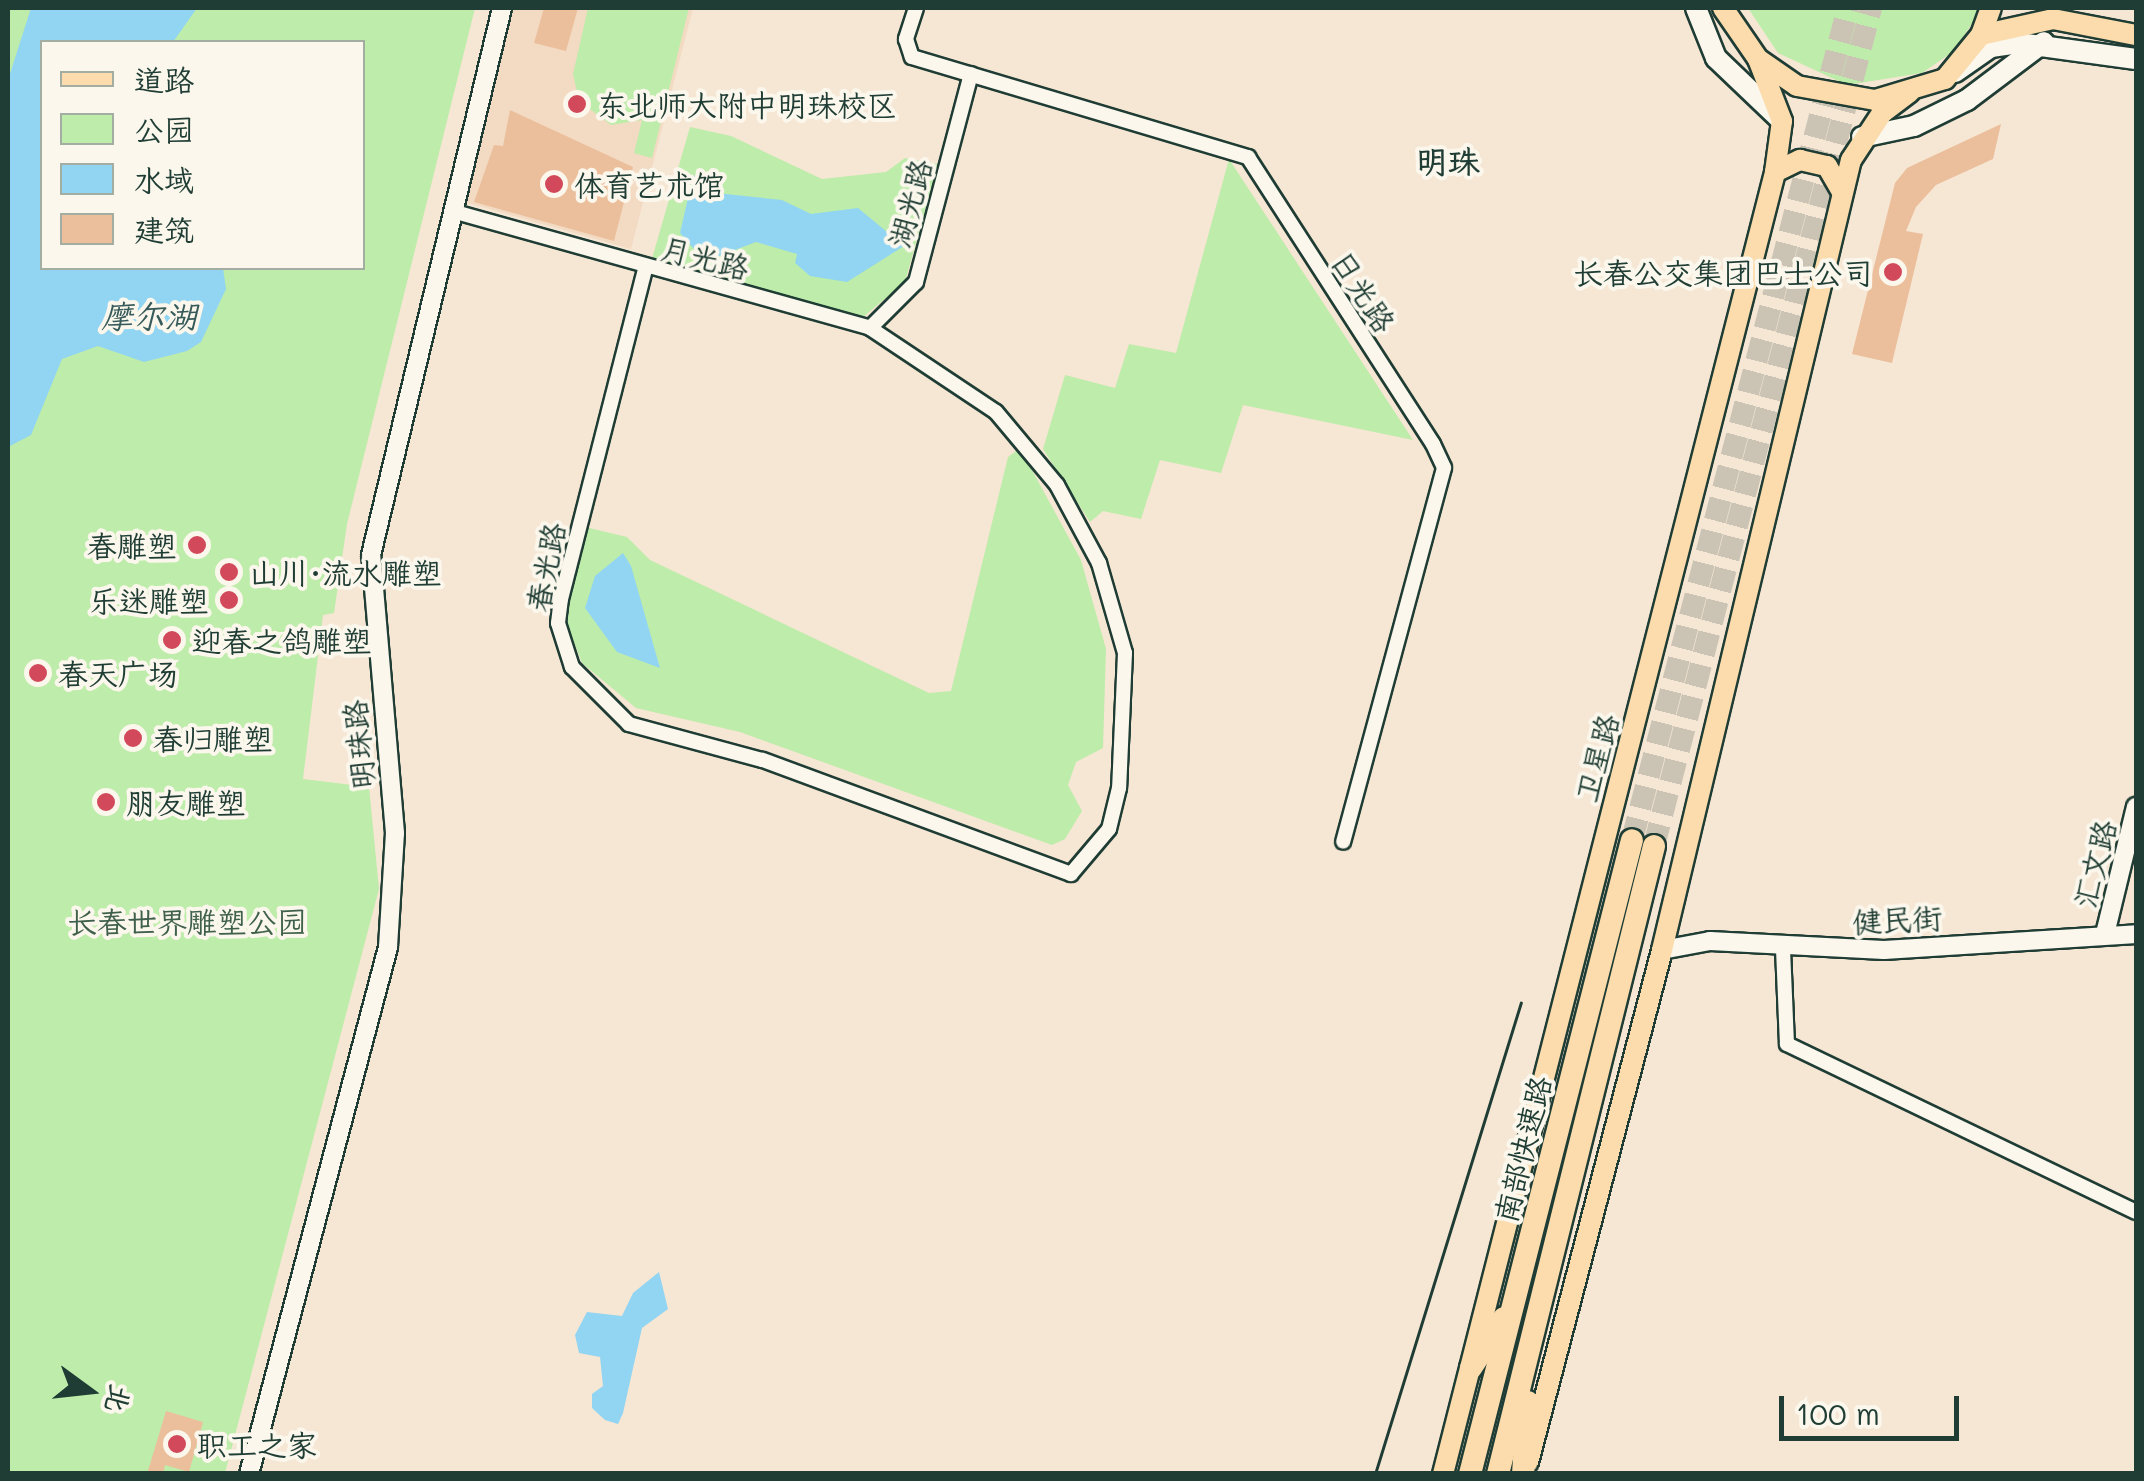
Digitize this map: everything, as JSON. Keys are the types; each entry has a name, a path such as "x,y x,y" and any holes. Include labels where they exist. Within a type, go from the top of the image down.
{"highway":[{"name":"南部快速路","path":"1470,1474 1643,843 1534,1341 1498,1474"},
{"path":"1471,1368 1514,1303"},
{"path":"1523,1474 1534,1341"}],"main road":[{"path":"1696,8 1716,58 1782,121"},
{"path":"1723,8 1758,59 1797,86 1843,98 1909,93 1945,79 1991,47 2044,42 2136,59"},
{"path":"1945,79 1981,35 1990,8"},
{"path":"2083,8 2136,22"},
{"path":"1981,35 2053,19 2136,35"},
{"path":"1862,136 1914,126 1966,100 2044,42"},
{"name":"卫星路","path":"1443,1474 1775,172 1782,121 1758,59"},
{"path":"1523,1474 1662,950 1842,192 1862,136 1909,93"},
{"path":"1775,172 1800,160 1827,166 1842,192"}],"street":[{"name":"明珠路","path":"248,1474 388,947 395,833 371,555 502,8"},
{"name":"日光路","path":"916,8 906,39 912,57 1248,157 1433,444 1444,468 1343,842"},
{"name":"湖光路","path":"870,328 916,282 970,74"},
{"name":"月光路","path":"451,215 870,328 996,412 1057,486 1099,562 1125,653 1119,788 1109,829 1071,874 923,824"},
{"name":"春光路","path":"645,270 561,599 558,623 572,667 629,724 762,760 923,824"},
{"name":"汇文路","path":"2105,934 2136,807"},
{"name":"健民街","path":"1662,950 1710,941 1783,948 1884,950 2136,934"},
{"path":"1783,948 1787,1044 2136,1212"}],"shaded area":[{"name":"东北师大附中明珠校区","path":"512,8 693,8 631,249 461,201"}],"green space":[{"name":"长春世界雕塑公园","path":"8,8 475,8 347,524 334,613 323,615 303,779 369,787 379,889 225,1473 8,1473"},
{"path":"588,8 689,8 652,158 634,153 642,120 611,125 579,101 573,74"},
{"path":"1748,8 1982,8 1954,51 1922,73 1847,85 1778,53"},
{"path":"690,127 731,136 822,179 886,172 905,158 938,164 905,282 862,318 651,262"},
{"path":"1229,159 1413,440 1243,405 1221,473 1160,460 1141,519 1103,511 1090,522 1043,449 1065,375 1115,388 1129,344 1176,353"},
{"path":"1020,448 1081,560 1106,649 1103,748 1076,762 1068,785 1082,811 1065,839 1052,845 740,732 636,708 582,663 565,620 585,527 627,537 650,560 929,693 951,691 1008,457"}],"water":[{"name":"摩尔湖","path":"31,8 197,8 174,40 40,40 40,270 223,270 226,289 201,342 187,351 144,362 98,346 62,359 31,435 8,447 8,80"},
{"path":"693,176 714,180 702,184 706,192 782,200 811,214 858,208 904,246 847,282 810,276 795,263 797,254 756,242 719,256 694,249 680,233"},
{"path":"623,553 631,566 660,668 617,652 585,608 595,576"},
{"path":"659,1272 668,1309 642,1328 618,1424 605,1420 592,1408 592,1394 603,1386 600,1357 579,1353 575,1335 587,1312 622,1316 633,1293"}],"building":[{"path":"544,8 578,8 566,51 534,43"},
{"name":"体育艺术馆","path":"510,110 633,167 614,241 474,202 494,145 503,146"},
{"name":"长春公交集团巴士公司","path":"2001,124 1993,159 1936,185 1916,207 1906,231 1923,234 1892,363 1852,354 1895,183 1907,168"},
{"name":"职工之家","path":"166,1411 203,1422 189,1472 165,1465 163,1474 147,1474"}],"tunnel":[{"path":"1632,840 1848,8"},
{"path":"1654,846 1871,8"}],"tram line":[{"path":"1375,1474 1521,1003"}],"place":[{"name":"东北师大附中明珠校区","path":"577,104"},
{"name":"体育艺术馆","path":"554,184"},
{"name":"长春公交集团巴士公司","path":"1893,272"},
{"name":"春雕塑","path":"197,545"},
{"name":"山川·流水雕塑","path":"229,572"},
{"name":"乐迷雕塑","path":"229,600"},
{"name":"迎春之鸽雕塑","path":"172,640"},
{"name":"春天广场","path":"38,673"},
{"name":"春归雕塑","path":"133,738"},
{"name":"朋友雕塑","path":"106,802"},
{"name":"职工之家","path":"177,1444"}],"district":[{"name":"明珠","path":"1448,160"}]}
